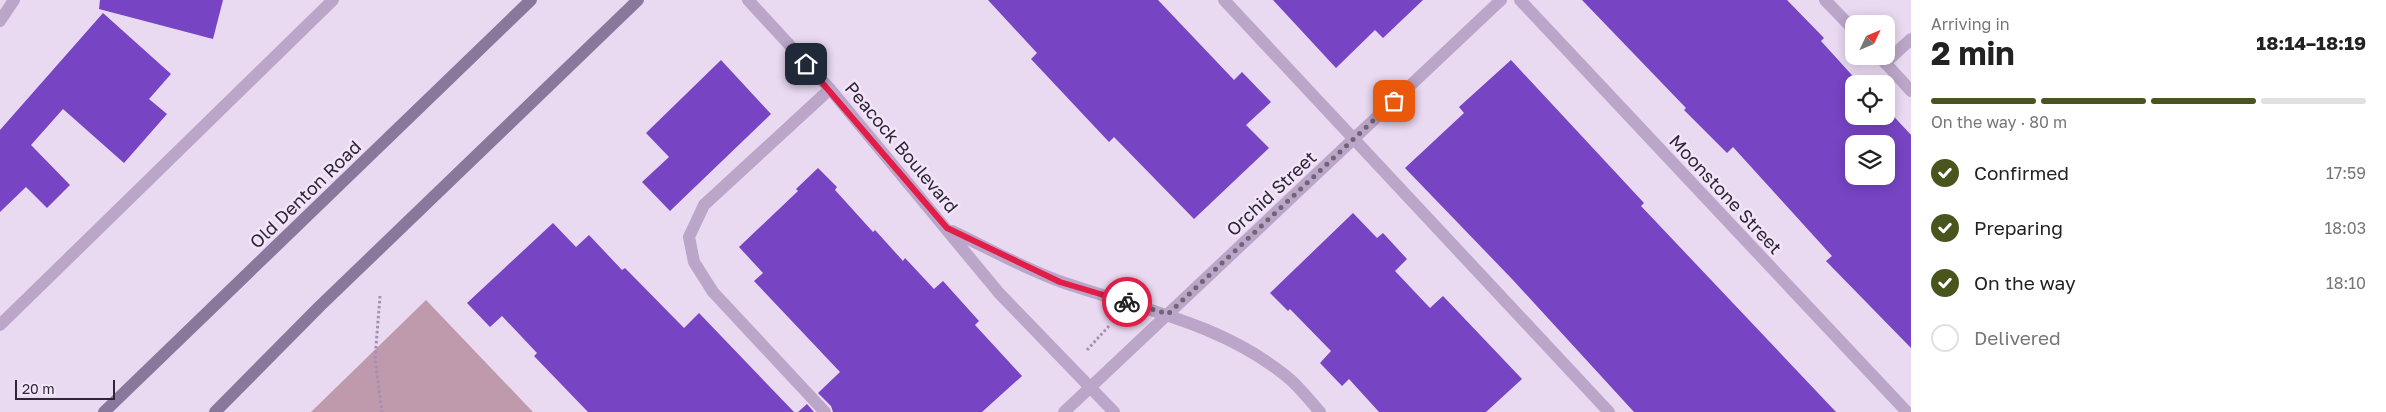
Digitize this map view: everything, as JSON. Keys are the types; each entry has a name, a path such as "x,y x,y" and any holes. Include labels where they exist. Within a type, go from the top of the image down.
{"main road":[{"name":"Old Denton Road","path":"104,412 531,0"},
{"path":"216,412 320,306 638,0"}],"street":[{"path":"0,22 14,0"},
{"path":"0,325 333,0"},
{"name":"Peacock Boulevard","path":"748,0 830,89 999,293 1114,412"},
{"path":"1224,0 1609,412"},
{"name":"Orchid Street","path":"1064,412 1501,0"},
{"name":"Moonstone Street","path":"1520,0 1907,412"},
{"path":"1825,0 1845,21"},
{"path":"1895,51 1911,39"},
{"path":"1887,65 1911,91"},
{"path":"825,412 713,292 694,262 689,237 704,205 830,89"},
{"name":"Peacock Boulevard","path":"947,228 1060,282 1168,314 1222,336 1260,356 1288,377 1320,412"}],"path":[{"path":"380,296 375,359 382,412"},
{"path":"1084,353 1109,326"}],"shaded area":[{"path":"426,300 533,412 311,412"}],"building":[{"path":"100,0 223,0 213,39 99,9"},
{"path":"988,0 1158,0 1234,80 1242,72 1271,102 1246,125 1269,148 1194,219 1114,137 1109,142 1031,59 1037,53"},
{"path":"1273,0 1423,0 1383,38 1375,30 1336,68"},
{"path":"1582,0 1787,0 1824,38 1821,41 1852,75 1845,75 1845,125 1895,125 1895,118 1911,135 1911,348 1826,261 1832,256 1733,147 1727,153 1684,110 1686,108"},
{"path":"103,13 171,74 149,99 167,114 124,163 63,109 31,145 70,185 47,208 26,187 0,212 0,130"},
{"path":"721,60 771,114 670,211 642,182 669,157 646,133"},
{"path":"1511,60 1644,203 1641,206 1836,412 1634,412 1512,279 1405,168 1464,113 1459,107"},
{"path":"818,168 837,187 835,190 873,232 875,230 903,261 905,258 934,289 943,281 979,321 975,325 1022,376 982,412 833,412 831,406 818,393 840,372 754,281 763,273 739,247 798,191 796,189"},
{"path":"1353,213 1377,238 1383,233 1407,259 1395,271 1430,308 1443,296 1522,379 1486,412 1379,412 1349,379 1342,386 1320,363 1331,351 1290,309 1288,311 1270,293"},
{"path":"553,223 576,247 589,235 622,270 625,268 684,328 699,313 794,412 588,412 534,356 537,353 502,316 490,327 467,303"},
{"path":"807,404 814,412 798,412"}],"way so far":[{"path":"1127,302 1168,314 1394,101"}],"route":[{"path":"806,64 830,89 947,228 1060,282 1127,302"}]}
